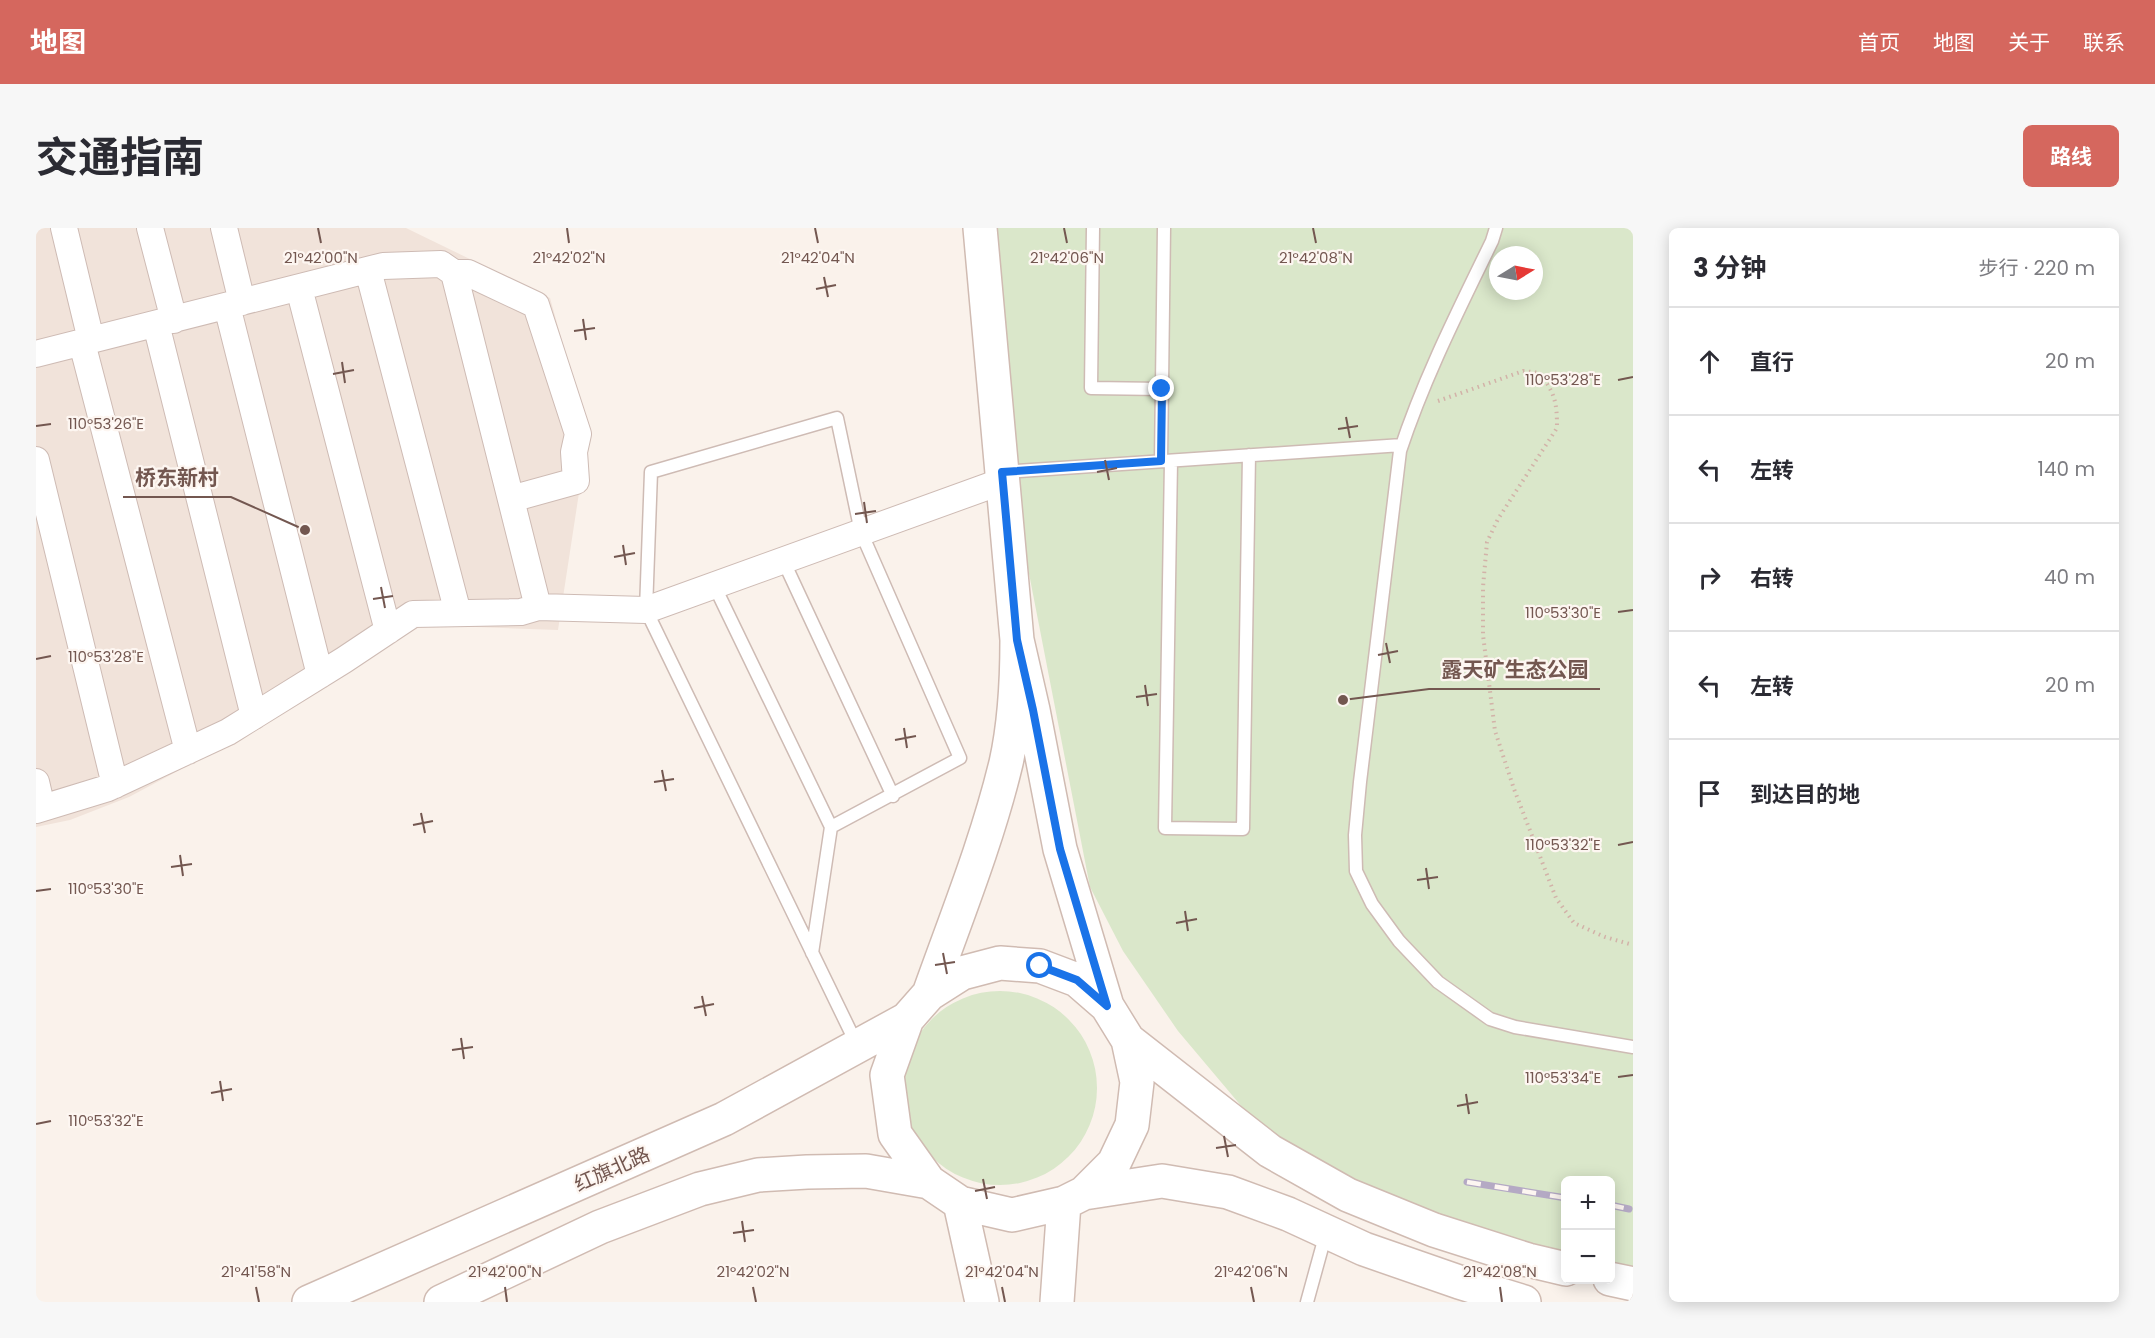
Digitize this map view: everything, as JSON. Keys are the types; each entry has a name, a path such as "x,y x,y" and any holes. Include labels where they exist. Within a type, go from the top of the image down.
{"main road":[{"path":"928,994 994,811 1006,761 1017,684 1017,640 980,228"},
{"path":"1017,640 1060,849 1107,1006 1128,1040 1137,1082 1132,1125 1114,1162 1074,1198 1057,1302"},
{"path":"1107,1006 1077,980 1040,966 1010,963 1000,963 962,973 928,994 907,1019 887,1075 895,1134 928,1182 960,1203 1012,1215 1074,1198 1162,1181 1228,1192 1288,1214 1364,1249 1524,1302"},
{"name":"红旗北路","path":"309,1302 724,1119 907,1019"},
{"path":"1128,1040 1270,1151 1348,1195 1434,1230 1528,1260 1561,1268"},
{"path":"441,1302 600,1227 700,1189 758,1175 807,1172 866,1171 928,1182"},
{"path":"960,1203 982,1302"},
{"path":"1615,1280 1633,1284"}],"street":[{"path":"64,228 87,341 188,751"},
{"path":"150,228 165,322 254,716"},
{"path":"224,228 234,304 320,675"},
{"path":"36,354 383,266 441,264 454,273 468,273 536,305 578,434 574,452 576,481 511,499"},
{"path":"368,270 458,613"},
{"path":"454,273 538,608"},
{"path":"299,288 388,631"},
{"path":"36,460 115,785"},
{"path":"36,782 39,809 115,785 228,732 413,614 521,612 538,608 646,610 861,532 1002,477"}],"lane":[{"path":"1094,228 1091,388 1162,389"},
{"path":"1164,228 1162,389 1166,461 1165,828 1243,829 1249,455"},
{"path":"1496,228 1450,326 1402,445 1360,782 1355,835 1356,871 1372,904 1399,941 1438,982 1490,1019 1515,1027 1633,1047"},
{"path":"831,827 893,796 960,758 861,532 837,418 651,472 646,610 858,1046"},
{"path":"1002,477 1166,461 1402,445"},
{"path":"783,560 893,796"},
{"path":"714,585 831,827 812,952"},
{"path":"1307,1302 1327,1232"}],"path":[{"path":"1415,409 1522,371 1540,373 1554,392 1557,428 1498,519 1487,542 1483,586 1483,635 1496,731 1514,789 1556,898 1574,923 1605,937 1633,945"}],"shaded area":[{"path":"36,228 406,228 550,298 588,434 558,630 422,625 219,749 129,797 70,820 36,827"}],"green space":[{"path":"993,228 1633,228 1633,1269 1615,1265 1615,1176 1561,1176 1561,1252 1464,1229 1343,1182 1253,1120 1178,1031 1123,951 1090,887 1017,512"},
{"path":"1000,991 1019,993 1037,999 1061,1013 1075,1027 1089,1051 1095,1069 1097,1088 1095,1107 1089,1125 1075,1149 1061,1163 1037,1177 1019,1183 1000,1185 981,1183 963,1177 939,1163 925,1149 911,1125 905,1107 903,1088 905,1069 911,1051 925,1027 939,1013 963,999 981,993"}],"railway":[{"path":"1467,1182 1561,1197"},
{"path":"1615,1206 1629,1209"}],"place":[{"name":"桥东新村","path":"305,530"},
{"name":"露天矿生态公园","path":"1343,700"}],"route":[{"path":"1040,966 1077,980 1107,1006 1060,849 1017,640 1002,472 1161,461 1162,389"}]}
